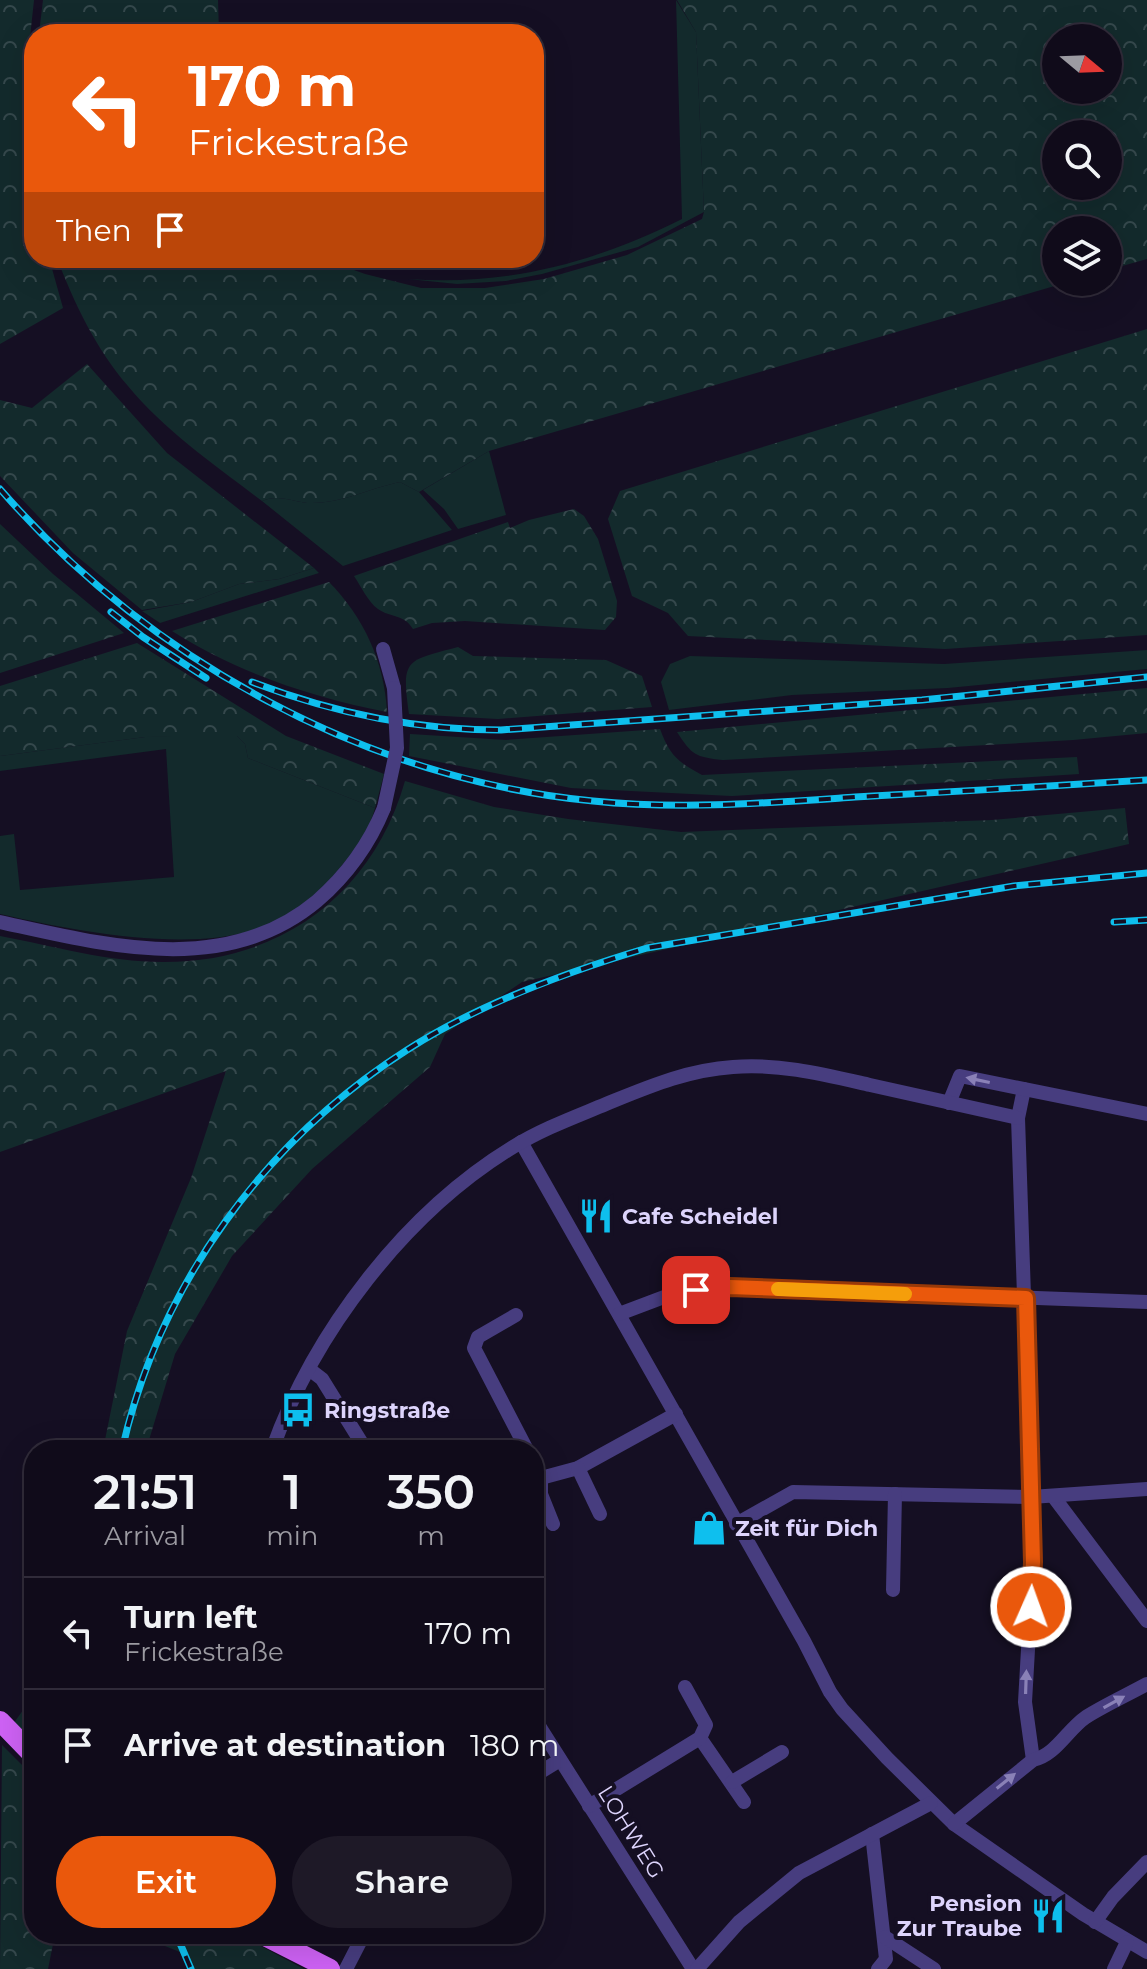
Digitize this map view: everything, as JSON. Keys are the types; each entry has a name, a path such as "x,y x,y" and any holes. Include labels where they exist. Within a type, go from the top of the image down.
{"main road":[{"path":"0,1721 24,1746"},
{"path":"281,1944 330,1969"}],"street":[{"path":"0,922 129,947 196,949 238,942 269,932 296,918 340,881 370,838 384,808 397,748 394,688 383,649"},
{"path":"276,1440 295,1395 349,1304 414,1228 451,1193 521,1142 677,1076 734,1066 816,1074 1018,1118"},
{"path":"949,1103 960,1076 1147,1114"},
{"path":"1024,1089 1018,1118 1033,1585 1025,1702 1033,1760"},
{"path":"521,1142 836,1700 872,1742 954,1824 1015,1869 1147,1952"},
{"path":"619,1314 672,1294 730,1287 1147,1302"},
{"path":"516,1315 478,1337 474,1348 522,1440"},
{"path":"309,1369 322,1379 360,1440"},
{"path":"544,1477 578,1468 676,1414"},
{"path":"578,1468 600,1514"},
{"path":"736,1524 793,1492 1031,1497 1147,1489"},
{"path":"893,1590 895,1494"},
{"path":"1053,1496 1147,1621"},
{"path":"544,1502 553,1524"},
{"path":"954,1824 1033,1760 1053,1749 1087,1717 1147,1684"},
{"path":"589,1806 700,1738 706,1725 685,1687"},
{"name":"LOHWEG","path":"544,1734 695,1969"},
{"path":"700,1738 744,1802"},
{"path":"732,1782 782,1752"},
{"path":"544,1770 560,1760"},
{"path":"695,1969 739,1922 799,1873 931,1803"},
{"path":"872,1834 886,1959 878,1969"},
{"path":"1095,1922 1113,1897 1147,1862"},
{"path":"885,1937 934,1969"},
{"path":"1114,1969 1127,1942"},
{"path":"346,1969 359,1944"}],"green space":[{"path":"0,0 34,0 31,24 24,24 24,268 52,268 63,308 0,344"},
{"path":"43,0 218,0 219,24 40,24"},
{"path":"676,0 696,32 704,212 638,247 542,274 506,281 457,284 408,279 480,279 549,268 616,248 682,219"},
{"path":"677,0 1147,0 1147,259 1122,266 1122,216 1042,216 1042,290 489,451 419,492 400,482 335,501 312,503 280,498 262,501 191,447 128,386 96,341 78,309 61,268 348,268 421,288 485,288 544,279 627,255 702,219 696,32"},
{"path":"1147,329 1147,635 945,649 688,636 668,613 632,596 608,519 620,491"},
{"path":"87,364 167,453 314,568 279,579 239,584 191,602 142,610 73,553 0,476 0,400 32,408"},
{"path":"489,451 506,515 458,529 444,509 423,490"},
{"path":"400,482 419,492 452,530 343,566 262,501 274,498 323,502"},
{"path":"574,509 584,516 598,539 617,601 616,617 605,630 465,621 432,623 413,629 401,618 374,606 354,576 508,522 510,528"},
{"path":"0,524 53,574 124,633 0,673"},
{"path":"314,568 319,573 160,623 142,611 191,602 239,584 279,579"},
{"path":"329,582 352,610 370,641 382,675 387,712 276,682 223,659 172,631"},
{"path":"137,643 286,736 384,774 375,808 248,758 245,744 237,736 145,737 0,756 0,686"},
{"path":"458,647 473,656 606,660 642,676 652,707 498,719 409,714 406,682 411,665 427,656"},
{"path":"1147,650 1147,669 948,688 792,695 669,710 661,682 670,664 690,656 944,664"},
{"path":"1147,688 1147,733 1073,740 723,760 695,754 677,732"},
{"path":"660,729 676,757 702,775 1077,757 1079,774 732,796 571,788 409,756 410,734 506,740"},
{"path":"237,736 245,744 248,758 375,808 355,848 332,877 294,911 248,932 177,940 102,933 0,914 0,836 14,834 20,890 174,877 166,749 0,771 0,756 145,737"},
{"path":"405,781 494,807 681,832 992,820 1125,808 1129,844 522,982 445,1034 430,1067 312,1169 232,1256 175,1354 149,1440 105,1440 127,1331 191,1178 226,1071 0,1152 0,936 142,961 205,959 245,950 282,935 316,914 345,888 370,857 390,821"},
{"path":"24,1709 24,1748 8,1731"},
{"path":"2,1745 24,1767 24,1944 53,1944 48,1969 0,1969"},
{"path":"160,1944 257,1944 304,1969 187,1969 180,1952"}],"railway":[{"path":"0,489 59,551 124,607 193,657 267,701 345,738 426,767 508,788 593,801 691,805 1147,780"},
{"path":"111,612 206,678"},
{"path":"252,682 313,703 374,718 436,727 501,730 922,700 1147,677"},
{"path":"125,1440 139,1389 162,1331 191,1275 225,1222 264,1173 308,1127 356,1086 434,1034 524,991 647,948 1014,886 1147,873"},
{"path":"1114,922 1147,920"},
{"path":"180,1944 191,1969"}],"slow traffic":[{"path":"778,1289 905,1294"}],"place":[{"name":"Cafe Scheidel","path":"596,1216"},
{"name":"Ringstraße","path":"298,1410"},
{"name":"Zeit für Dich","path":"709,1528"},
{"name":"Pension Zur Traube","path":"1048,1916"}],"route":[{"path":"696,1290 730,1287 1026,1298 1033,1562 1031,1607"}]}
